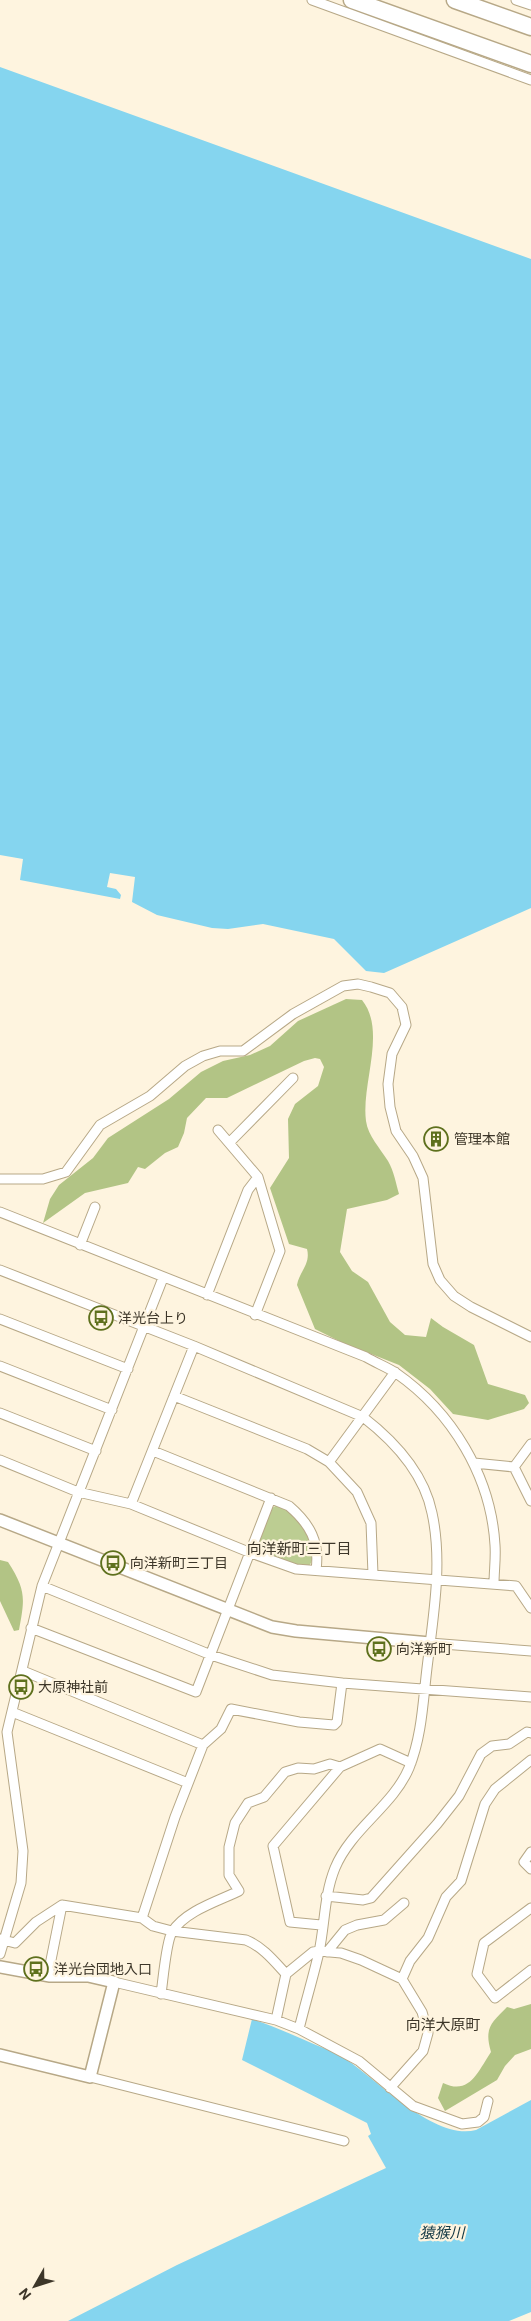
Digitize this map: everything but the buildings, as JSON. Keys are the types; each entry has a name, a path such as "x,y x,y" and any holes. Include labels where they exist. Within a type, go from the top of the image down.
{"highway":[{"path":"352,0 531,64"},
{"path":"455,0 531,27"}],"street":[{"path":"312,0 531,80"},
{"path":"516,0 531,5"},
{"path":"0,1179 43,1179 66,1172 100,1125 150,1096 185,1066 203,1056 220,1050 243,1050 293,1014 343,986 358,984 371,987 390,993 402,1007 406,1025 392,1054 388,1084 390,1107 396,1131 413,1156 423,1178 433,1264 440,1280 454,1296 531,1337"},
{"path":"230,1142 294,1078"},
{"path":"218,1130 258,1176 280,1251 255,1314"},
{"path":"207,1295 248,1190 258,1176"},
{"path":"80,1245 95,1207"},
{"path":"0,1212 366,1357 395,1372 425,1396 451,1426 474,1463 489,1510 495,1545 494,1584"},
{"path":"0,1270 194,1346 363,1417 381,1431 403,1455 421,1483 432,1512 436,1546 436,1579 420,1731 411,1763 394,1792 346,1848 336,1867 326,1896 321,1925 323,1951 299,2029"},
{"path":"0,1954 2,1940 21,1883 23,1851 7,1732 23,1672 31,1628 42,1586 163,1278"},
{"path":"0,1319 128,1369"},
{"path":"131,1504 194,1346"},
{"path":"0,1366 112,1410"},
{"path":"329,1462 395,1372"},
{"path":"174,1396 307,1449 329,1462 357,1492 371,1523 373,1574"},
{"path":"0,1413 96,1451"},
{"path":"514,1467 531,1444"},
{"path":"152,1451 289,1506 299,1514 313,1534 317,1546 316,1570"},
{"path":"0,1460 78,1492 131,1504 251,1553 296,1569 516,1586 531,1608"},
{"path":"474,1463 514,1467"},
{"path":"514,1467 531,1501"},
{"path":"31,1628 196,1692 229,1611 271,1498"},
{"path":"0,1520 272,1627 296,1631 531,1651"},
{"path":"42,1586 211,1655 272,1675 342,1683 531,1697"},
{"path":"23,1672 203,1745"},
{"path":"142,1918 188,1783 203,1745 221,1729 231,1708 298,1722 334,1725 338,1722 342,1683"},
{"path":"12,1712 188,1783"},
{"path":"326,1896 363,1900 371,1898 459,1796 481,1754 492,1746 509,1744 527,1732 531,1733"},
{"path":"321,1925 290,1922 273,1846 340,1767 380,1749 411,1763"},
{"path":"402,1979 410,1961 428,1938 446,1897 461,1882 485,1804 495,1790 531,1760"},
{"path":"161,1994 172,1932 194,1914 239,1891 229,1875 229,1847 236,1824 248,1803 264,1797 285,1772 298,1768 314,1769 330,1764 340,1767"},
{"path":"531,1852 524,1862 531,1869"},
{"path":"323,1951 350,1926 384,1920 404,1903"},
{"path":"2,1940 15,1943 36,1922 62,1905 142,1918 153,1926 172,1932 246,1940 256,1944 286,1974"},
{"path":"48,1975 62,1905"},
{"path":"531,1908 484,1943 477,1974 495,1998 531,1970"},
{"path":"276,2020 286,1974 313,1952 341,1953 402,1979 422,2012 428,2033 423,2051 390,2088"},
{"path":"0,1968 48,1975 88,1976 276,2020 299,2029 359,2062 413,2106 462,2124 478,2122 484,2116 488,2101"},
{"path":"90,2077 114,1982"},
{"path":"0,2055 344,2141"}],"green space":[{"path":"346,999 362,1000 369,1013 373,1042 365,1106 366,1121 372,1137 390,1165 399,1194 387,1200 347,1209 340,1252 352,1271 368,1282 390,1322 405,1335 426,1337 431,1318 474,1345 488,1384 525,1395 529,1403 524,1409 488,1420 453,1414 430,1389 399,1365 341,1342 315,1329 297,1285 306,1264 307,1249 289,1244 270,1188 289,1158 288,1119 295,1104 318,1086 324,1067 320,1059 315,1058 304,1061 227,1098 206,1098 187,1118 184,1133 178,1147 165,1153 145,1169 138,1167 128,1183 85,1193 43,1223 50,1199 59,1185 93,1158 108,1138 169,1099 201,1072 223,1061 250,1055 270,1046 298,1021"},
{"path":"277,1505 295,1515 307,1532 313,1554 309,1566 290,1564 258,1552 256,1549 272,1508"},
{"path":"0,1560 8,1562 21,1587 23,1602 19,1630 14,1631 0,1601"},
{"path":"531,2004 531,2049 515,2055 505,2066 497,2080 445,2111 438,2098 443,2083 460,2086 472,2080 491,2052 488,2037 493,2022 507,2007 514,2009"}],"water":[{"path":"0,67 531,259 531,908 384,973 366,971 334,939 263,924 228,929 212,928 157,915 132,902 135,877 110,873 107,887 116,889 121,895 120,899 20,880 23,859 0,855"},
{"name":"猿猴川","path":"252,2019 338,2054 424,2118 442,2126 460,2131 476,2130 531,2100 531,2312 509,2321 68,2321 177,2265 386,2168 368,2136 371,2134 367,2123 242,2060"}],"place":[{"name":"管理本館","path":"436,1139"},
{"name":"洋光台上り","path":"101,1318"},
{"name":"向洋新町三丁目","path":"113,1563"},
{"name":"向洋新町","path":"379,1649"},
{"name":"大原神社前","path":"21,1687"},
{"name":"洋光台団地入口","path":"36,1969"}],"district":[{"name":"向洋新町三丁目","path":"299,1549"},
{"name":"向洋大原町","path":"443,2025"}]}
